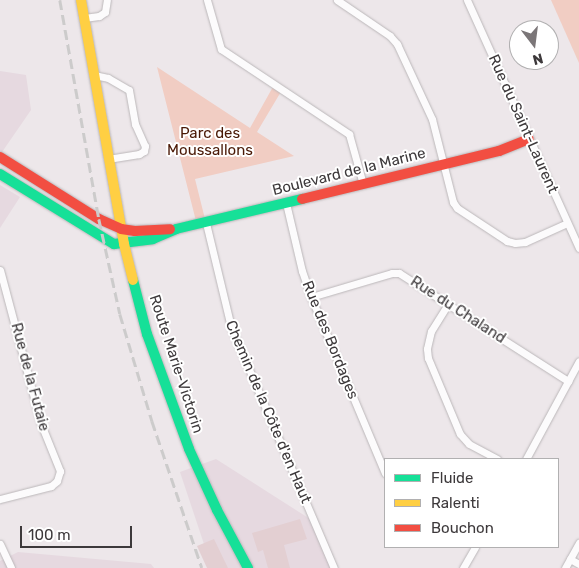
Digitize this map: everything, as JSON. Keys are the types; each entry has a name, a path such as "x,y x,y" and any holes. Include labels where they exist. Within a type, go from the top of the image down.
{"street":[{"name":"Route Marie-Victorin","path":"81,0 121,229 147,334 174,413 203,482 248,568"},
{"path":"84,18 99,16 105,12 107,0"},
{"path":"207,0 218,43 226,54 349,134 363,184"},
{"path":"337,0 390,36 397,44 432,119 456,208 507,241 515,243 525,242 568,223"},
{"name":"Rue du Saint-Laurent","path":"467,0 579,248"},
{"path":"94,75 108,78 129,90 135,124 145,146 144,151 139,154 109,159"},
{"name":"Boulevard de la Marine","path":"0,157 99,220 121,229 135,232 176,229 206,223 499,151 529,139"},
{"path":"2,175 11,164"},
{"name":"Boulevard de la Marine","path":"2,175 103,239 114,244 153,239 176,229"},
{"name":"Rue des Bordages","path":"286,203 302,271 311,297 384,471"},
{"name":"Chemin de la Côte d'en Haut","path":"206,223 231,327 334,568"},
{"name":"Rue de la Futaie","path":"0,270 40,424 60,471 57,481 51,486 0,499"},
{"name":"Rue du Chaland","path":"311,297 392,273 399,273 568,381"},
{"path":"448,304 431,331 427,349 428,358 460,434 469,444 495,458"},
{"path":"527,458 579,361"},
{"path":"565,568 579,543"},
{"path":"0,544 11,568"},
{"path":"463,568 474,548"},
{"path":"570,559 579,564"}],"shaded area":[{"path":"0,71 26,75 31,110 0,155"},
{"path":"0,185 20,197 0,228"},
{"path":"216,459 310,519 331,568 212,568 180,472"},
{"path":"18,552 151,564 154,568 0,568 0,561"}],"green space":[{"path":"551,0 579,0 579,63"},
{"name":"Parc des Moussallons","path":"157,67 250,128 274,85 282,90 257,132 294,156 195,179 206,223 197,225"}],"building":[{"path":"300,519 307,539 284,545 290,568 268,568 263,550 258,552 252,533"},
{"path":"214,539 228,568 207,568 197,546"}],"railway":[{"path":"60,0 99,219 120,314 152,421 202,568"}],"traffic: fast":[{"path":"0,174 114,244 153,239 176,229 302,199"},
{"path":"133,280 147,334 189,449 217,510 248,568"}],"traffic: slow":[{"path":"81,0 124,244 133,280"}],"traffic: jam":[{"path":"302,199 499,151 529,139"},
{"path":"0,157 99,219 121,229 135,231 170,229"}]}
